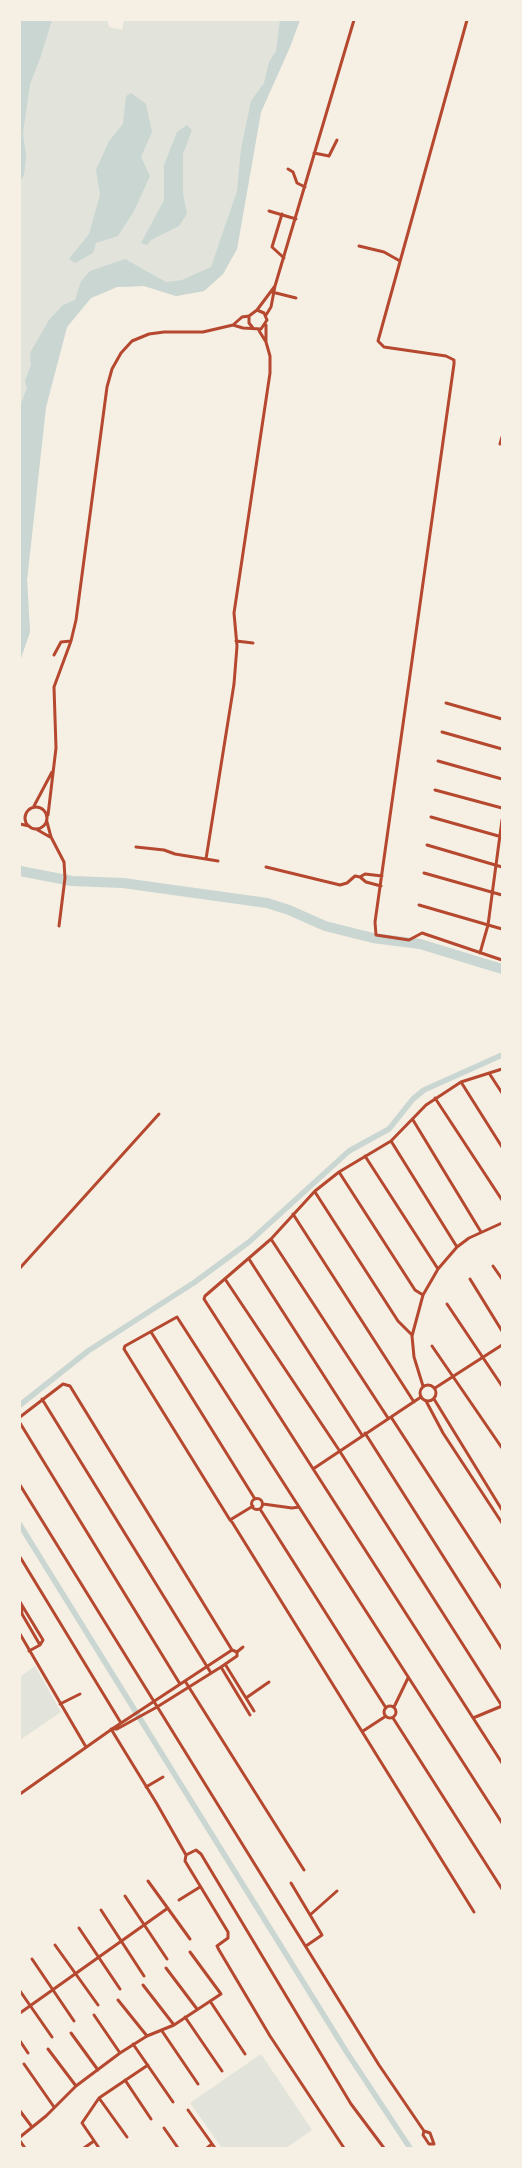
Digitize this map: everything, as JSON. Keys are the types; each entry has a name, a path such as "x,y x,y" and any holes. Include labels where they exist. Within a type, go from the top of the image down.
{"street":[{"path":"232,325 242,317 249,316 257,310 275,286 354,20"},
{"path":"467,20 378,341 384,348 446,356 454,360 454,369 375,922 376,935 409,940 422,933 502,960"},
{"path":"314,153 329,156 337,140"},
{"path":"288,169 293,172 297,183 305,187"},
{"path":"269,211 296,219"},
{"path":"282,214 272,247 284,258"},
{"path":"359,246 384,252 400,261"},
{"path":"272,292 296,298"},
{"path":"266,342 266,315 271,307 272,292"},
{"path":"257,310 266,315"},
{"path":"249,316 249,323 253,328"},
{"path":"59,926 65,878 61,854 51,837 47,822 56,748 54,687 72,641 107,387 112,369 120,353 132,341 149,334 203,332 232,325 258,329 266,324"},
{"path":"206,859 234,684 236,641 234,613 270,373 270,356 266,342 258,329"},
{"path":"500,444 502,437"},
{"path":"54,655 61,642 72,641"},
{"path":"236,641 253,643"},
{"path":"446,703 502,720"},
{"path":"442,732 502,749"},
{"path":"438,761 502,779"},
{"path":"20,814 33,806 54,768"},
{"path":"435,790 502,808"},
{"path":"33,806 40,807 48,815"},
{"path":"27,811 25,819 29,827"},
{"path":"431,817 501,837"},
{"path":"480,953 488,925 502,820"},
{"path":"36,829 43,827 47,822"},
{"path":"20,824 36,829 51,837"},
{"path":"428,845 502,866"},
{"path":"136,847 218,861"},
{"path":"266,867 340,885 347,883 355,876 360,877 365,874 382,876"},
{"path":"424,873 502,895"},
{"path":"360,877 366,882 381,886"},
{"path":"419,905 502,928"},
{"path":"502,1069 461,1082 435,1098 391,1141 339,1172 315,1191 272,1239 205,1296 205,1302 502,1763"},
{"path":"489,1073 502,1093"},
{"path":"461,1082 502,1147"},
{"path":"435,1098 502,1200"},
{"path":"20,1268 159,1114"},
{"path":"413,1120 481,1232"},
{"path":"391,1141 457,1247"},
{"path":"365,1156 438,1268"},
{"path":"339,1172 415,1290 423,1295"},
{"path":"315,1191 398,1321 412,1336"},
{"path":"293,1214 414,1402"},
{"path":"502,1224 481,1232 457,1247 438,1268 423,1295 412,1336 414,1357 423,1386 420,1391 421,1397 426,1401 443,1433 502,1523"},
{"path":"272,1239 502,1588"},
{"path":"249,1259 502,1648"},
{"path":"493,1266 502,1279"},
{"path":"225,1279 339,1450 502,1706 473,1718"},
{"path":"470,1279 502,1331"},
{"path":"447,1304 502,1386"},
{"path":"474,1912 124,1349 125,1346 177,1317 502,1823"},
{"path":"151,1332 255,1499"},
{"path":"435,1388 502,1345"},
{"path":"432,1346 502,1448"},
{"path":"20,1417 63,1384 70,1386 232,1650 237,1652"},
{"path":"423,1386 430,1385 435,1388"},
{"path":"434,1398 435,1388"},
{"path":"312,1469 421,1397"},
{"path":"426,1401 434,1398"},
{"path":"434,1398 502,1509 495,1512"},
{"path":"42,1399 211,1673"},
{"path":"20,1423 180,1684"},
{"path":"20,1485 379,2065 424,2131 423,2133 430,2144 434,2144 430,2133 424,2131"},
{"path":"255,1499 261,1499 263,1504"},
{"path":"253,1506 255,1499"},
{"path":"263,1504 292,1508 299,1507"},
{"path":"260,1509 263,1504"},
{"path":"230,1520 253,1506"},
{"path":"253,1506 260,1509 386,1708 386,1716"},
{"path":"20,1557 123,1726"},
{"path":"21,1603 22,1614 40,1645 29,1651"},
{"path":"20,1634 86,1747"},
{"path":"112,1729 117,1729 149,1712 221,1667 235,1657 237,1652 243,1647"},
{"path":"20,1794 120,1722 232,1650"},
{"path":"225,1664 254,1711"},
{"path":"221,1667 250,1715"},
{"path":"393,1718 396,1713 394,1707 408,1678"},
{"path":"185,1681 304,1870"},
{"path":"246,1698 269,1682"},
{"path":"60,1704 80,1694"},
{"path":"386,1708 394,1707"},
{"path":"363,1731 386,1716 393,1718 502,1889"},
{"path":"112,1729 186,1855 185,1861 229,1935 217,1946 219,1950 274,2043 344,2148"},
{"path":"146,1787 163,1777"},
{"path":"186,1855 196,1850 199,1851 357,2114 384,2148"},
{"path":"148,1881 190,1939"},
{"path":"291,1883 322,1936 306,1946"},
{"path":"179,1900 200,1886"},
{"path":"310,1915 337,1890"},
{"path":"124,1896 167,1960"},
{"path":"20,2013 168,1908"},
{"path":"101,1910 144,1976"},
{"path":"79,1928 120,1989"},
{"path":"55,1944 98,2005"},
{"path":"20,2137 76,2086 120,2053 147,2036 174,2025 221,1994 190,1952"},
{"path":"32,1959 74,2021"},
{"path":"166,1968 197,2010"},
{"path":"143,1985 174,2025"},
{"path":"20,1991 52,2037"},
{"path":"118,2000 147,2036"},
{"path":"210,2001 245,2054"},
{"path":"94,2015 120,2053"},
{"path":"185,2017 222,2071"},
{"path":"162,2031 198,2084"},
{"path":"71,2033 98,2070"},
{"path":"20,2041 28,2053"},
{"path":"134,2044 173,2102"},
{"path":"48,2049 76,2086"},
{"path":"24,2064 54,2107"},
{"path":"99,2148 82,2123 99,2098 148,2065"},
{"path":"126,2080 151,2119"},
{"path":"99,2098 127,2136"},
{"path":"188,2110 214,2146 207,2148"},
{"path":"20,2111 32,2127"},
{"path":"164,2128 178,2148"},
{"path":"20,2141 25,2148"},
{"path":"84,2148 94,2141"}],"shaded area":[{"path":"20,20 107,20 109,27 122,30 124,20 300,20 261,112 237,249 223,274 204,291 176,296 144,286 117,287 91,298 67,327 46,407 27,580 30,632 20,661"},
{"path":"20,20 52,20 30,84 23,133 26,157 24,175 20,181"},
{"path":"280,20 300,20 261,112 237,249 223,274 204,291 176,296 144,286 117,287 91,298 67,327 46,407 27,580 30,632 20,661 20,406 27,388 25,381 31,365 30,353 49,320 63,305 75,300 81,281 90,271 125,259 166,282 182,280 211,267 237,191 241,149 251,101 264,83 269,62 276,51"},
{"path":"131,93 146,104 152,132 141,157 150,176 134,211 118,236 96,243 93,253 75,263 69,259 89,234 100,195 96,170 109,141 123,124 126,96"},
{"path":"187,125 192,130 183,154 183,194 187,214 179,226 151,240 147,245 141,243 164,200 164,165 177,132"},
{"path":"35,1666 61,1712 20,1740 20,1677"},
{"path":"261,2054 312,2130 286,2148 222,2148 190,2103"}],"waterway":[{"path":"20,871 72,881 123,883 267,903 289,910 325,926 373,938 420,944 502,969"},
{"path":"20,1405 88,1351 195,1282 249,1242 349,1151 389,1129 413,1099 424,1090 502,1055"},
{"path":"20,1525 346,2051 410,2148"}]}
